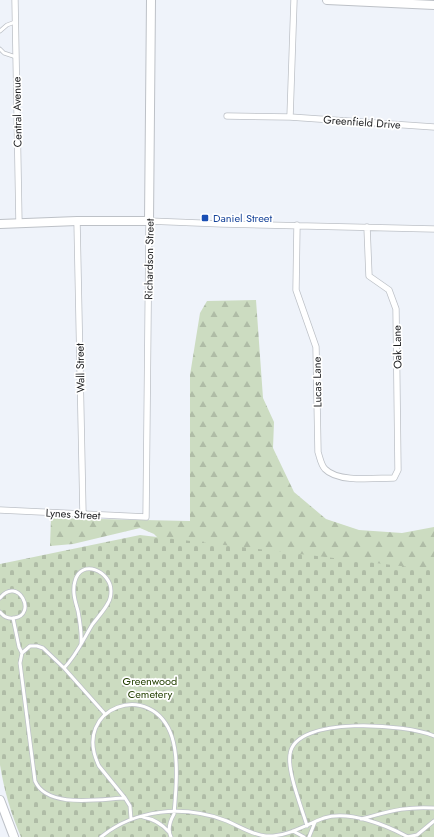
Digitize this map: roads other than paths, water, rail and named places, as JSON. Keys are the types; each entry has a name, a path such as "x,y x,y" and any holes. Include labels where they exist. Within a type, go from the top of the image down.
{"street":[{"name":"Central Avenue","path":"15,0 19,223"},
{"name":"Richardson Street","path":"146,517 151,0"},
{"path":"290,117 294,0"},
{"path":"327,0 434,5"},
{"name":"Greenfield Drive","path":"227,116 290,117 434,127"},
{"path":"0,224 77,221 149,221 434,229"},
{"name":"Wall Street","path":"77,221 83,514"},
{"name":"Lucas Lane","path":"297,226 296,290 316,347 318,452 321,463 324,469 333,475 343,478 394,478"},
{"name":"Oak Lane","path":"367,227 369,276 389,290 396,309 398,470 394,478"},
{"name":"Lynes Street","path":"0,510 146,517"},
{"path":"0,800 14,837"}],"lane":[{"path":"0,30 15,22"},
{"path":"0,49 4,53 16,57"},
{"path":"64,668 70,661 81,644 93,623 110,598 111,586 108,580 102,572 92,569 82,572 75,579 74,585 75,600 81,632 81,644"},
{"path":"0,598 4,594 11,591 18,593 24,598 25,606 23,613 13,618 5,617 0,612"},
{"path":"13,618 19,647 22,653"},
{"path":"105,714 64,668 45,650 40,647 30,646 22,653 20,663 35,781 37,786 46,794 64,800 125,798"},
{"path":"131,819 130,806 99,766 93,751 93,739 101,718 114,708 131,705 148,708 162,717 171,732 176,771 174,812 170,825 171,836"},
{"path":"307,826 293,779 290,761 292,749 299,739 306,735 335,727 365,725 414,731 434,736"},
{"path":"360,819 401,808 434,808"},
{"path":"100,837 117,825 131,819 164,812 191,812 208,814 263,836 293,831 331,816 344,816 389,827 408,837 424,830 434,820"},
{"path":"140,817 150,818 156,821 165,828 171,836"},
{"path":"309,837 315,822"},
{"path":"422,837 424,830"},
{"path":"293,831 304,837"}],"place":[{"name":"Daniel Street","path":"205,218"}],"park label":[{"name":"Greenwood Cemetery","path":"150,687"}]}
